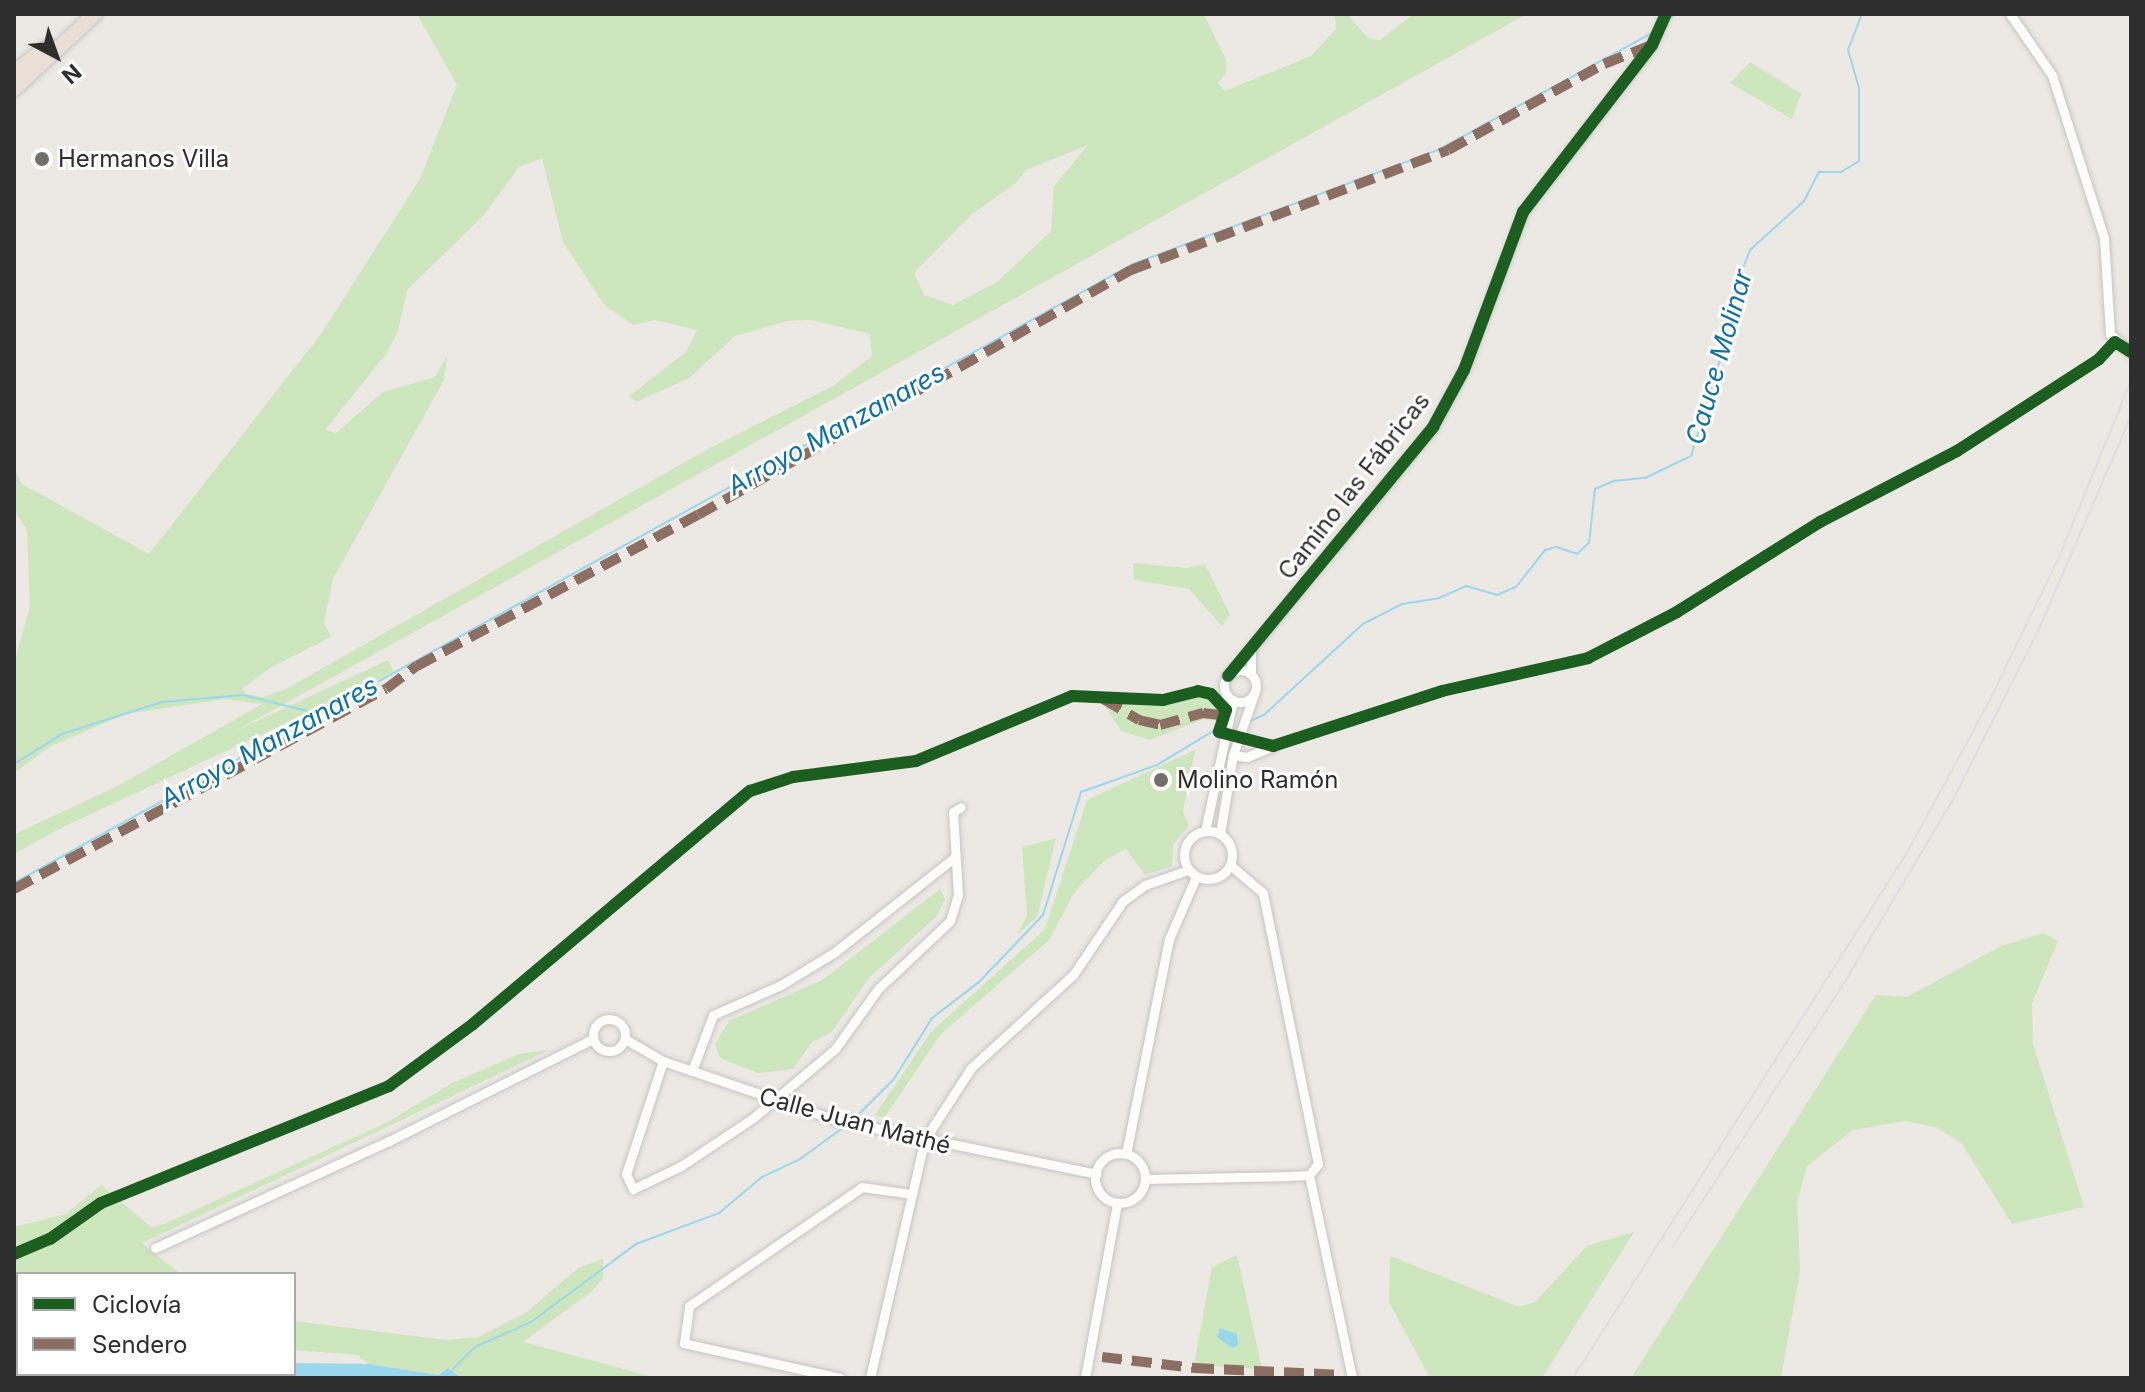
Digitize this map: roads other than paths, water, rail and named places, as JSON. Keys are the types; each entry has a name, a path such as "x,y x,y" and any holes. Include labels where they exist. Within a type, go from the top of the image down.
{"highway":[{"path":"14,72 93,14"},
{"path":"14,89 93,14"}],"street":[{"path":"2010,14 2052,75 2104,238 2110,334 2131,352"},
{"name":"Camino las Fábricas","path":"1228,676 1440,416 1464,370 1523,212 1660,29 1666,15"},
{"path":"1126,1154 1152,1004 1169,939 1192,873 1184,848 1205,831 1234,735 1248,714 1254,694 1251,647"},
{"path":"1220,834 1234,735 1233,700 1225,691 1228,676 1236,670 1251,674"},
{"path":"1233,700 1245,701 1254,694"},
{"path":"1233,755 1251,756 1273,746"},
{"path":"663,1061 626,1174 629,1188 681,1166 773,1101 835,1049 878,989 950,921 957,903 953,812 961,807"},
{"path":"870,1378 924,1142 971,1068 1073,975 1123,901 1145,885 1192,873 1219,877 1230,865 1232,851 1220,834 1205,831"},
{"path":"692,1071 713,1015 781,985 835,952 955,857"},
{"path":"1230,865 1263,893 1319,1156 1312,1172 1352,1378"},
{"path":"155,1248 389,1141 593,1039 597,1024 611,1019 624,1028 625,1039 609,1051 593,1039"},
{"name":"Calle Juan Mathé","path":"625,1039 663,1061 839,1121 924,1142 1096,1174"},
{"path":"1126,1154 1142,1166 1145,1179 1134,1199 1117,1203 1098,1190 1096,1174 1103,1160 1126,1154"},
{"path":"1145,1179 1312,1172"},
{"path":"840,1378 684,1343 689,1306 862,1187 911,1194"},
{"path":"1085,1378 1117,1203"}],"water":[{"path":"1220,1328 1237,1334 1238,1345 1232,1348 1217,1337"},
{"path":"296,1363 368,1364 439,1375 448,1368 461,1378 57,1378 296,1376"}],"waterway":[{"name":"Arroyo Manzanares","path":"1668,20 1675,14"},
{"name":"Cauce Molinar","path":"1248,722 1264,715 1363,624 1402,604 1439,598 1466,586 1497,595 1516,587 1545,550 1556,547 1577,554 1589,543 1595,489 1614,481 1645,478 1691,456 1720,360 1733,295 1750,250 1804,201 1819,172 1841,172 1859,161 1859,88 1848,50 1862,14"},
{"name":"Arroyo Manzanares","path":"14,883 1133,264 1440,149 1654,32"},
{"path":"14,764 62,734 162,702 243,695 320,714"},
{"name":"Cauce Molinar","path":"852,1121 894,1079 932,1018 979,982 1043,915 1081,792 1157,765 1225,724"},
{"name":"Cauce Molinar","path":"453,1369 475,1347 531,1322 636,1244 719,1213 762,1177 800,1159 847,1125"}],"railway":[{"path":"1573,1378 1908,851 1989,702 2058,559 2131,381"},
{"path":"1672,1248 1841,988 1951,803 2038,631 2131,416"}],"place":[{"name":"Hermanos Villa","path":"42,159"},
{"name":"Molino Ramón","path":"1161,780"}]}
